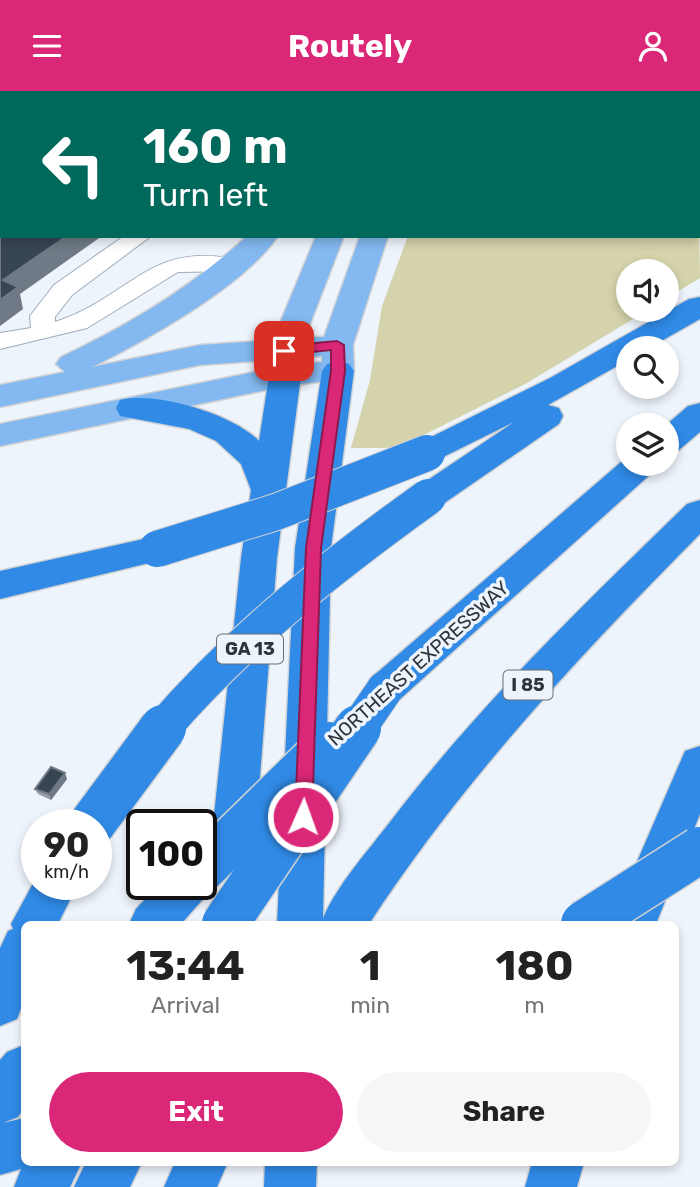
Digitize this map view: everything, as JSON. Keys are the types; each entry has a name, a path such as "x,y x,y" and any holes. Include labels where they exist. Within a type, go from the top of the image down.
{"highway":[{"path":"657,336 690,312"},
{"path":"0,585 157,549 276,512 426,453 561,385 690,312"},
{"name":"GA 13","path":"300,921 313,548 338,358"},
{"name":"GA 13","path":"226,921 248,664 285,363"},
{"path":"103,809 150,742 240,645 314,579 616,366"},
{"path":"132,408 199,420 232,435 253,455 268,489"},
{"path":"679,432 700,414"},
{"name":"NORTHEAST EXPRESSWAY","path":"217,854 385,689 627,476"},
{"name":"I 85","path":"345,921 375,874 455,767 539,673 700,513"},
{"path":"228,921 385,689"},
{"path":"634,921 700,763"},
{"path":"589,921 700,850"},
{"path":"313,921 375,874"},
{"path":"36,921 47,900"},
{"path":"155,921 174,900"},
{"path":"0,1003 21,953"},
{"path":"0,1099 21,1073"},
{"path":"0,1149 21,1144"},
{"path":"40,1187 53,1166"},
{"path":"100,1187 113,1166"},
{"path":"190,1187 202,1166"},
{"path":"204,1166 205,1187"},
{"path":"290,1187 291,1166"},
{"path":"551,1187 557,1166"}],"main road":[{"path":"0,391 67,366 121,341 179,307 234,266 262,238"},
{"name":"GA 13","path":"285,363 329,238"},
{"name":"GA 13","path":"338,358 373,238"},
{"path":"0,396 200,355 285,363 338,358"},
{"path":"0,436 132,408 285,363"}],"street":[{"path":"44,332 42,316 63,290 136,238"},
{"path":"0,341 87,319 170,264 197,260 234,266"}],"green space":[{"path":"407,238 699,238 700,278 679,291 679,259 616,259 616,322 628,322 527,383 398,448 351,448 370,380 382,306"}],"building":[{"path":"0,238 64,238 3,280 18,287 0,300"},
{"path":"51,767 65,773 49,794 35,789"}],"route":[{"path":"284,351 337,345 338,371 313,548 303,817"}]}
